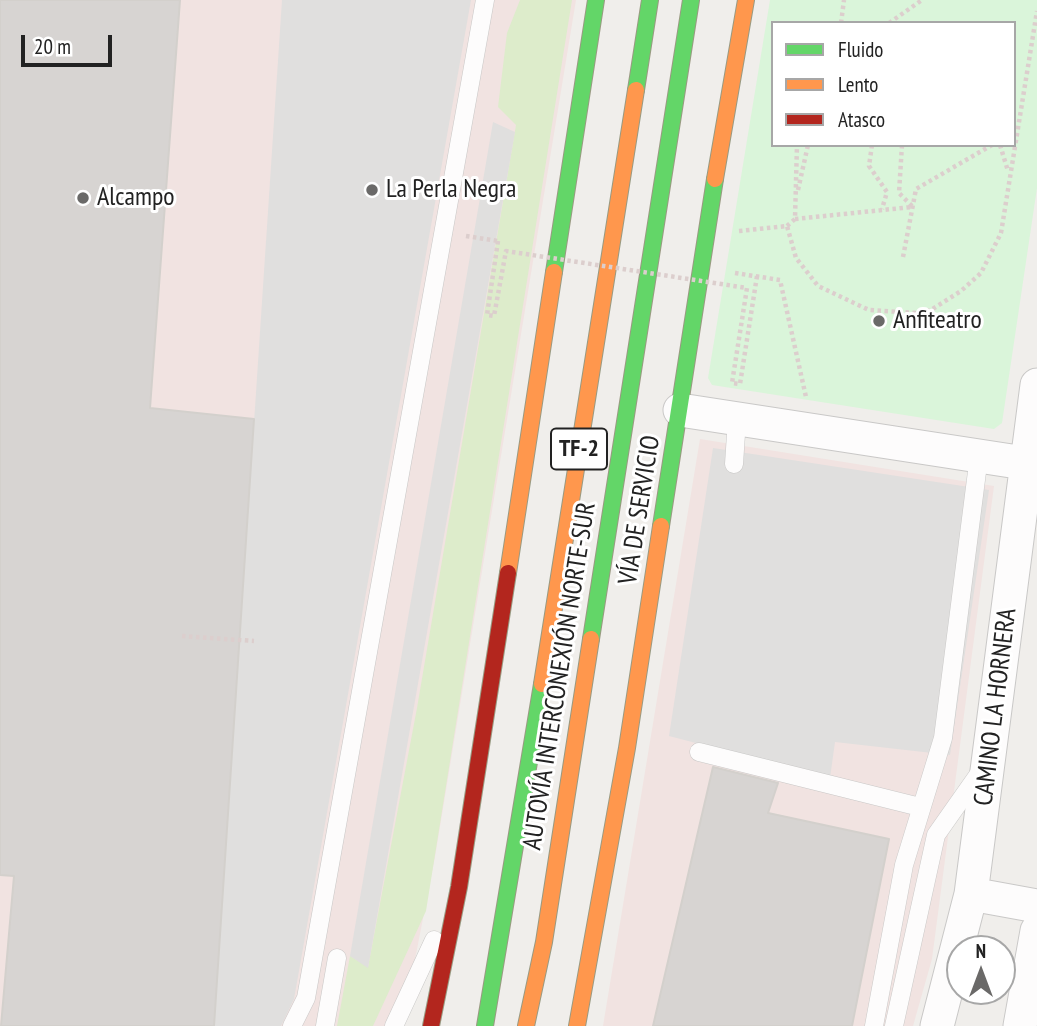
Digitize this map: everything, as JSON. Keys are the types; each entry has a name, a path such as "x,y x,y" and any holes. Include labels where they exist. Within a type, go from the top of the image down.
{"main road":[{"path":"431,1026 459,887 596,0"},
{"name":"AUTOVÍA INTERCONEXIÓN NORTE-SUR","path":"485,1026 508,897 650,0"},
{"name":"AUTOVÍA INTERCONEXIÓN NORTE-SUR","path":"526,1026 546,929 691,0"},
{"name":"VÍA DE SERVICIO","path":"577,1026 627,748 707,228 746,0"}],"street":[{"name":"CAMINO LA HORNERA","path":"937,1026 971,894 1031,464 1037,385"},
{"path":"680,410 1031,464"},
{"path":"971,894 1037,906"},
{"path":"1020,1026 1037,931"}],"lane":[{"path":"292,1026 306,998 485,0"},
{"path":"734,464 737,419"},
{"path":"874,1026 904,865 943,738 979,456"},
{"path":"699,752 920,807"},
{"path":"894,1026 936,835 991,757"},
{"path":"394,1026 459,887"},
{"path":"325,1026 337,958"}],"path":[{"path":"841,21 844,0"},
{"path":"892,21 922,0"},
{"path":"1016,127 1037,11"},
{"path":"795,219 797,147"},
{"path":"795,201 808,147"},
{"path":"872,147 869,166 887,192 882,209"},
{"path":"902,147 899,193 912,207"},
{"path":"903,257 916,189 989,147"},
{"path":"1001,147 1009,175"},
{"path":"787,226 796,258 818,286 869,310 917,313 947,301 981,273 1001,233 1013,147"},
{"path":"707,228 732,232 787,226 795,219 912,207"},
{"path":"466,236 498,241 487,315 494,316 506,251 747,288 732,383 740,384 757,276 780,280 806,400 802,429"},
{"path":"182,636 254,641"}],"shaded area":[{"path":"0,0 576,0 435,857 402,1026 0,1026"},
{"path":"282,0 471,0 294,999 281,1026 214,1026"},
{"path":"493,122 515,132 368,968 350,956"},
{"path":"700,439 994,486 932,959 913,1026 603,1026"},
{"path":"713,448 989,490 950,755 835,742 830,778 669,736"}],"green space":[{"path":"520,0 572,0 426,911 373,1026 337,1026 350,956 368,967 417,708 516,125 498,107 507,33"},
{"path":"770,0 1037,0 1037,188 1002,423 994,429 712,385 708,378"}],"building":[{"path":"0,0 180,0 150,408 254,419 214,1026 1,1026 14,876 0,875"},
{"path":"713,767 778,783 768,813 889,839 852,1026 653,1026"}],"traffic: fast":[{"path":"554,272 596,0"},
{"path":"636,90 650,0"},
{"path":"591,639 691,0"},
{"path":"661,526 715,179"},
{"path":"485,1026 542,684"}],"traffic: slow":[{"path":"715,179 746,0"},
{"path":"542,684 636,90"},
{"path":"508,573 554,272"},
{"path":"577,1026 627,748 661,526"},
{"path":"526,1026 544,942 591,639"}],"traffic: jam":[{"path":"431,1026 459,887 508,573"}],"place":[{"name":"La Perla Negra","path":"372,190"},
{"name":"Alcampo","path":"83,198"},
{"name":"Anfiteatro","path":"879,321"}]}
